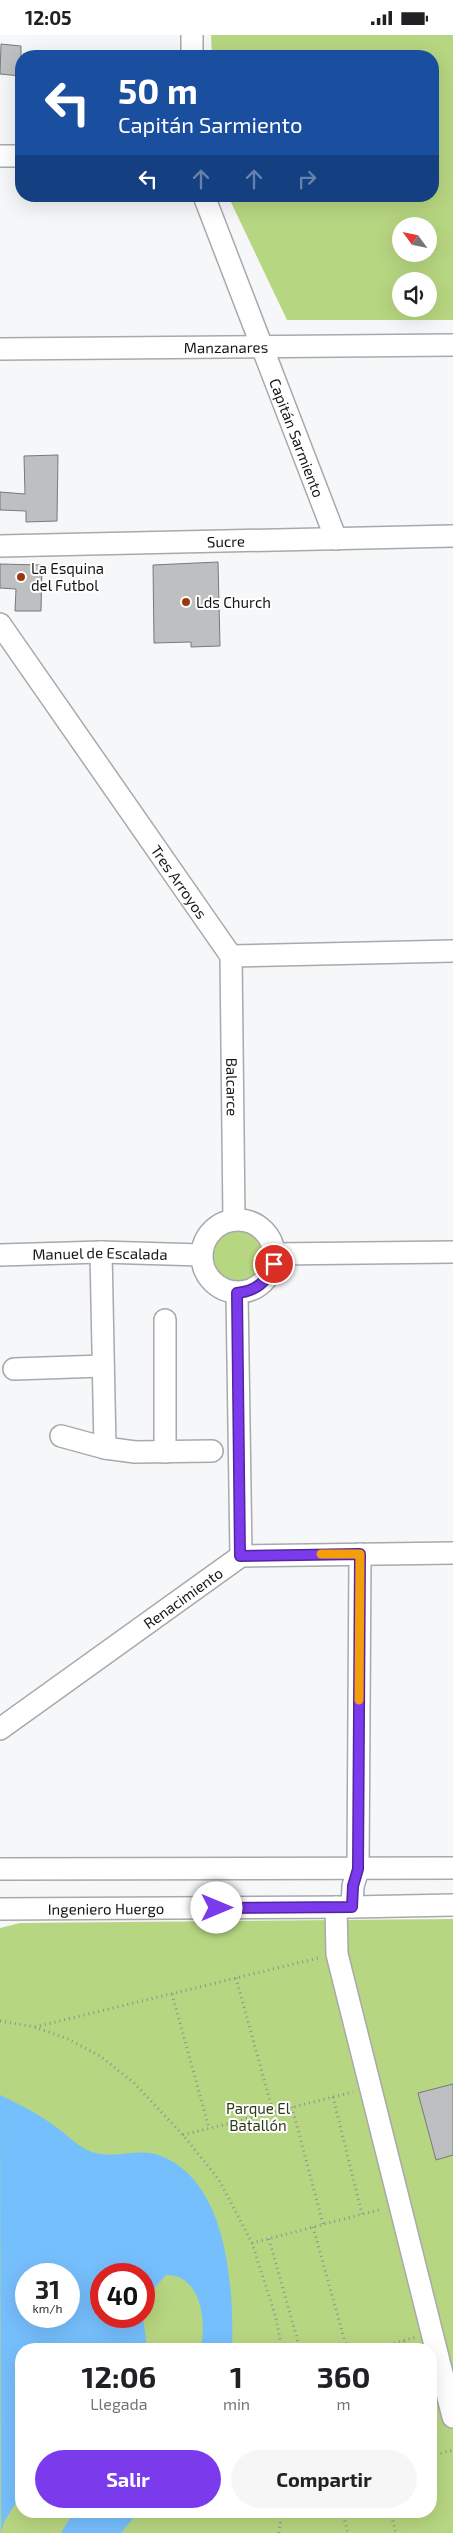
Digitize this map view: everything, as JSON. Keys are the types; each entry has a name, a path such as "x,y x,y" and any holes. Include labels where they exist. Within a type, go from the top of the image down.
{"street":[{"path":"192,35 192,50"},
{"path":"0,155 15,155"},
{"name":"Capitán Sarmiento","path":"206,202 263,345 336,539"},
{"name":"Manzanares","path":"0,349 263,345 453,345"},
{"name":"Sucre","path":"0,546 453,536"},
{"name":"Tres Arroyos","path":"0,624 231,955"},
{"path":"231,955 453,951"},
{"name":"Balcarce","path":"231,955 234,1220"},
{"path":"234,1220 246,1221 266,1232 272,1242 274,1254 274,1264 264,1281 247,1292 226,1291 208,1277 202,1267 201,1255 207,1235 224,1222 234,1220"},
{"path":"100,1252 105,1448"},
{"name":"Manuel de Escalada","path":"0,1255 100,1252 201,1255"},
{"path":"274,1254 453,1252"},
{"path":"237,1293 240,1556 453,1553"},
{"path":"165,1320 165,1452"},
{"path":"14,1369 103,1366"},
{"path":"61,1436 105,1448 165,1452 212,1451"},
{"path":"360,1554 358,1869 344,1907 337,1953 434,2343"},
{"name":"Renacimiento","path":"0,1729 240,1556"},
{"path":"0,1869 358,1869 453,1867"},
{"name":"Ingeniero Huergo","path":"0,1909 453,1905"},
{"path":"437,2353 453,2417"}],"path":[{"path":"35,2027 337,1953"},
{"path":"236,1978 273,2112"},
{"path":"172,1993 209,2128"},
{"path":"0,2021 35,2027 68,2039 100,2055 134,2083 183,2135 219,2180 252,2243 276,2319 281,2343"},
{"path":"183,2135 370,2088"},
{"path":"333,2097 362,2214"},
{"path":"292,2107 322,2224"},
{"path":"252,2243 400,2204"},
{"path":"313,2227 345,2343"},
{"path":"269,2238 298,2343"},
{"path":"397,2343 432,2333"},
{"path":"437,2455 453,2450"},
{"path":"279,2533 281,2518"},
{"path":"344,2518 348,2533"},
{"path":"392,2518 396,2533"}],"green space":[{"path":"211,35 453,35 453,320 287,320 231,202 439,202 439,50 212,50"},
{"path":"238,1223 256,1229 264,1237 270,1255 264,1273 256,1281 238,1287 220,1281 212,1273 206,1255 212,1237 220,1229"},
{"name":"Parque El Batallón","path":"453,1919 453,2533 0,2533 0,1928 20,1923"}],"water":[{"path":"0,2095 43,2118 87,2150 106,2155 152,2153 183,2169 201,2189 213,2212 222,2239 228,2268 232,2324 232,2343 202,2343 202,2313 194,2291 187,2283 178,2277 166,2275 155,2288 155,2263 90,2263 90,2328 144,2328 146,2343 15,2343 15,2504 4,2522 1,2533"},
{"path":"70,2518 133,2518 121,2533 61,2533"}],"building":[{"path":"1,44 21,46 21,50 15,50 15,75 0,74"},
{"path":"58,455 57,521 26,522 26,511 0,510 0,492 25,494 24,456"},
{"name":"Lds Church","path":"218,562 220,646 191,647 191,642 154,643 153,565"},
{"name":"La Esquina del Futbol","path":"0,564 42,565 41,611 15,611 16,589 0,588"},
{"path":"453,2084 453,2155 436,2160 418,2093"}],"slow traffic":[{"path":"321,1554 360,1554 359,1700"}],"place":[{"name":"La Esquina del Futbol","path":"21,577"},
{"name":"Lds Church","path":"186,602"}],"route":[{"path":"217,1908 352,1907 353,1886 358,1869 360,1554 240,1556 237,1293 247,1292 256,1288 264,1281 274,1264"}]}
